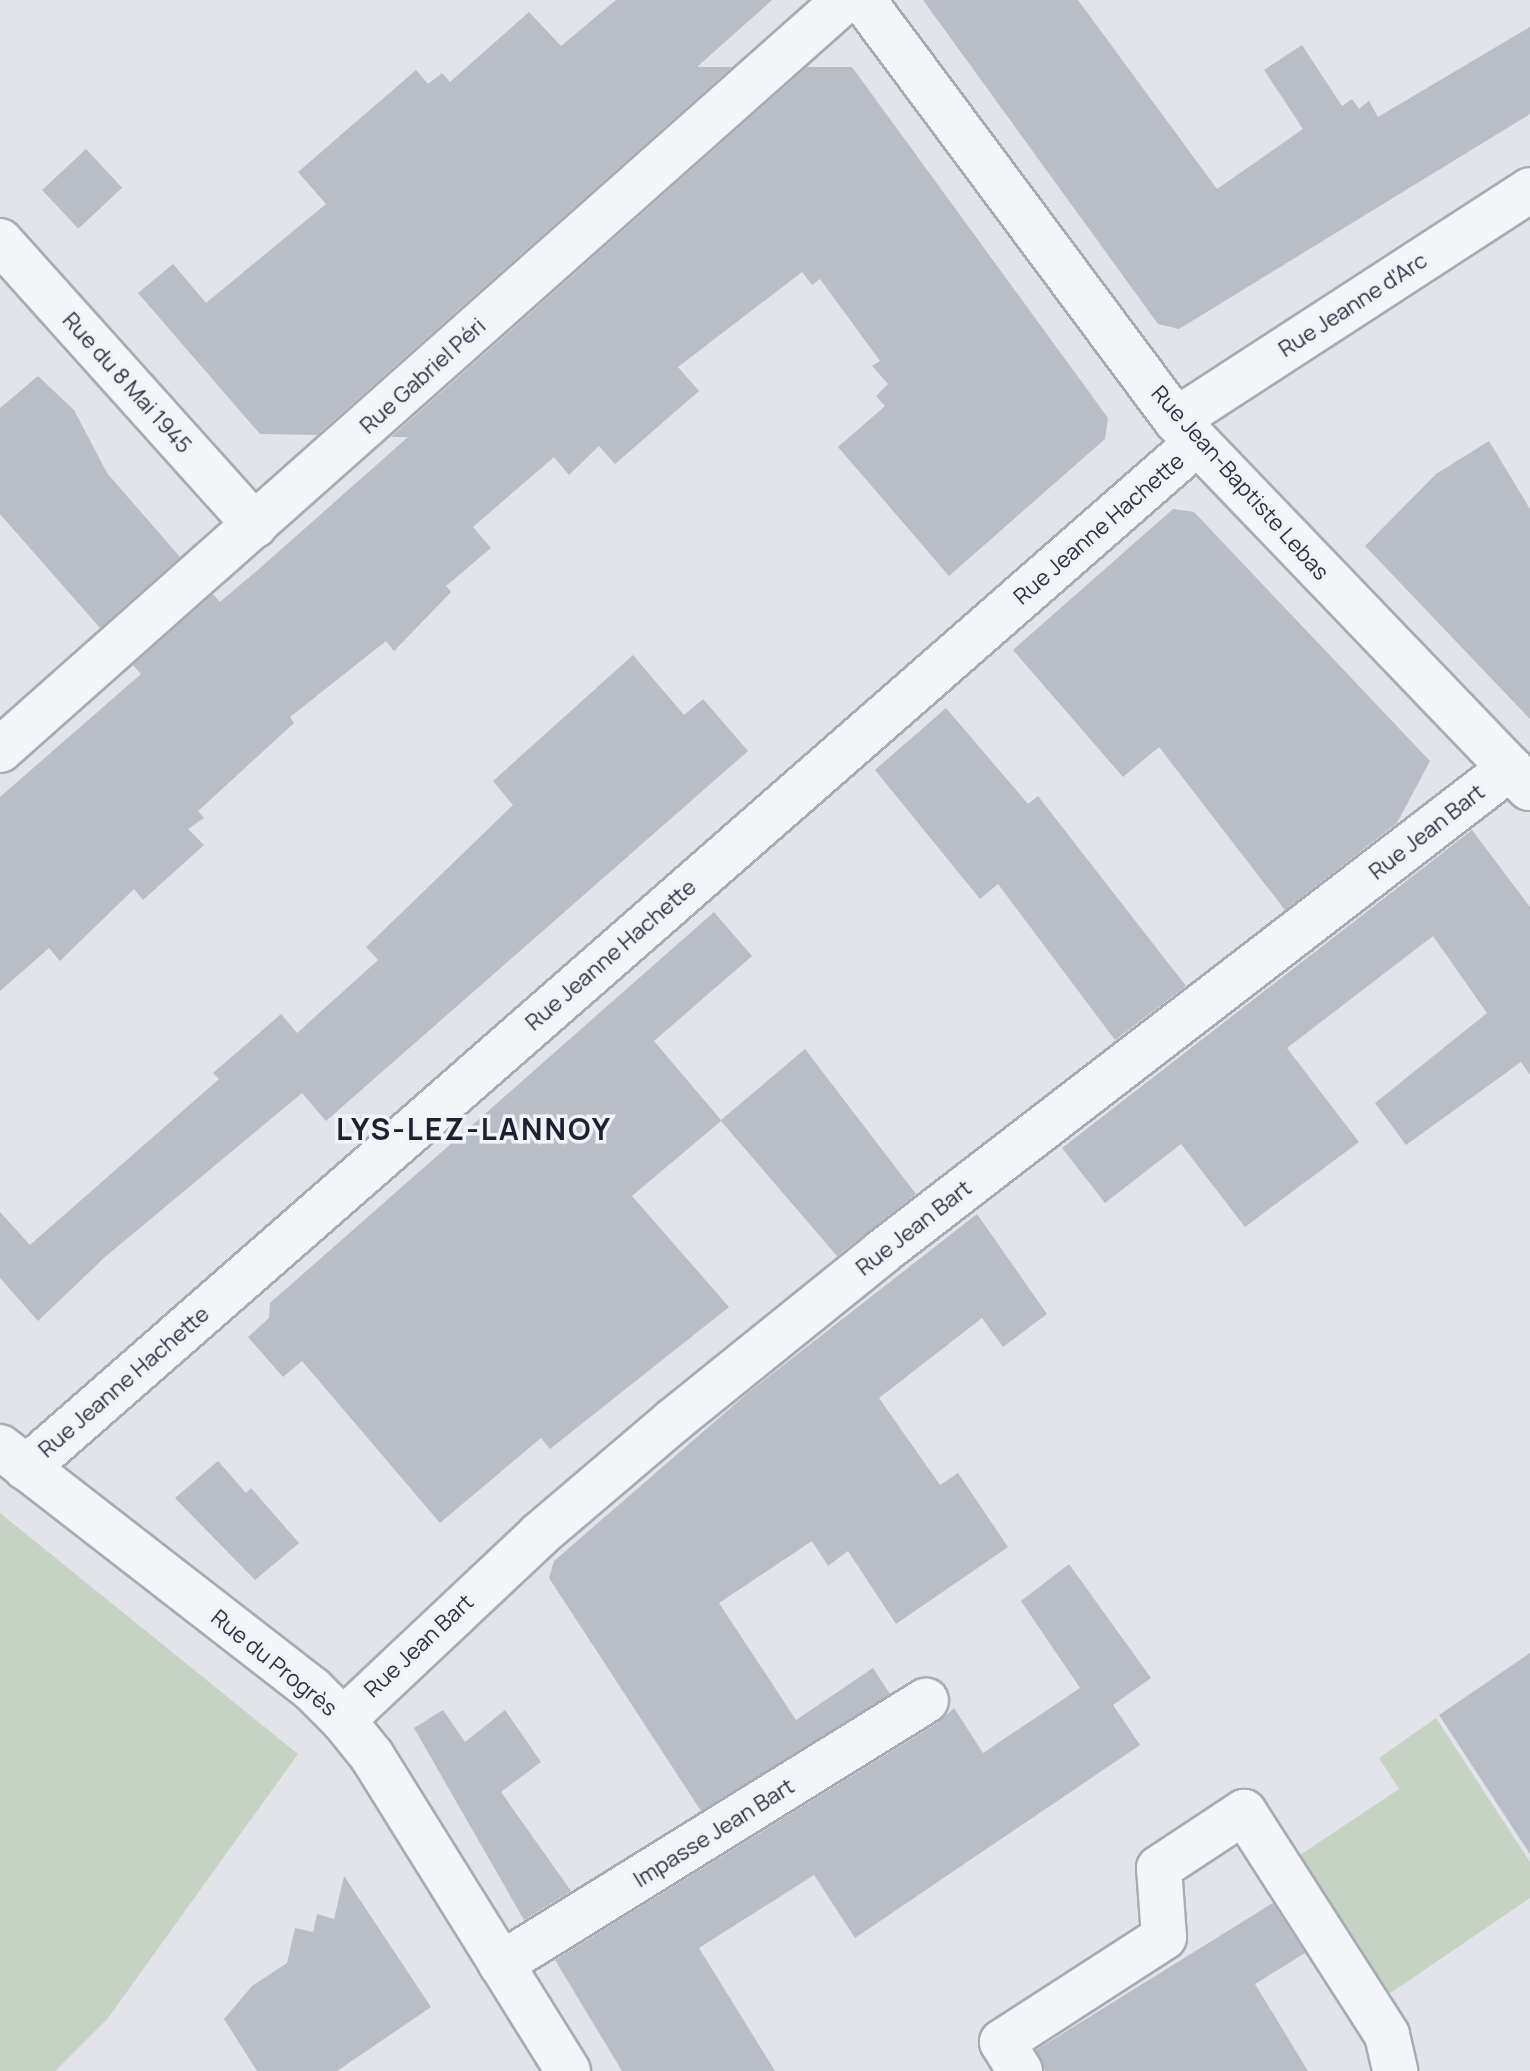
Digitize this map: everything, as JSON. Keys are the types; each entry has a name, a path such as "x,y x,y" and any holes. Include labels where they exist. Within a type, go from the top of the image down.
{"street":[{"name":"Rue Gabriel Péri","path":"0,750 845,0"},
{"name":"Rue Jean-Baptiste Lebas","path":"863,0 1187,432 1520,778"},
{"name":"Rue Jeanne d'Arc","path":"1187,432 1530,190"},
{"name":"Rue du 8 Mai 1945","path":"0,241 255,525"},
{"name":"Rue Jeanne Hachette","path":"13,1457 1187,432"},
{"name":"Rue Jean Bart","path":"343,1720 539,1535 674,1420 882,1252 1520,778"},
{"name":"Rue du Progrès","path":"13,1457 312,1689 343,1720 372,1756 568,2071"},
{"name":"Impasse Jean Bart","path":"501,1964 926,1701"},
{"path":"1020,2071 1002,2042 1164,1937 1159,1868 1244,1812 1387,2035 1395,2071"}],"green space":[{"path":"0,1513 298,1754 108,2018 55,2071 0,2071"},
{"path":"1436,1718 1530,1862 1530,1898 1386,1996 1300,1855 1399,1789 1379,1758"}],"building":[{"path":"616,0 772,0 697,67 732,67 317,435 260,434 138,293 173,264 206,303 326,204 298,172 416,70 428,84 442,73 450,82 529,12 561,46"},
{"path":"923,0 1078,0 1217,189 1303,129 1264,70 1302,45 1342,106 1352,99 1359,109 1369,101 1378,117 1530,27 1530,114 1179,329 1158,324"},
{"path":"807,67 852,67 1108,418 1105,439 949,576 838,447 885,406 876,396 888,384 872,366 880,361 820,279 812,285 802,272 678,367 699,391 615,464 599,446 569,475 554,457 473,527 491,548 446,586 451,592 394,651 386,641 290,717 294,723 198,811 204,818 188,829 204,845 143,900 134,889 60,961 49,948 0,991 0,797 141,674 133,665 213,594 220,602 408,437 391,437"},
{"path":"86,149 122,188 78,229 42,190"},
{"path":"38,376 74,410 107,473 180,557 100,628 0,514 0,408"},
{"path":"1489,441 1530,509 1530,719 1365,546 1436,474"},
{"path":"1173,509 1194,512 1430,761 1397,823 1285,910 1159,747 1123,777 1013,650"},
{"path":"633,655 684,715 703,699 748,751 326,1121 302,1093 105,1257 38,1321 0,1278 0,1212 30,1245 219,1079 213,1073 281,1014 297,1033 378,960 366,947 513,805 493,781"},
{"path":"946,708 1028,804 1038,796 1186,986 1115,1040 998,884 980,899 875,770"},
{"path":"1472,830 1530,907 1530,1075 1521,1062 1406,1145 1375,1103 1487,1013 1433,936 1287,1048 1359,1142 1245,1227 1181,1144 1105,1203 1062,1148"},
{"path":"714,912 752,956 654,1041 721,1120 805,1049 916,1194 837,1256 721,1121 632,1196 729,1307 550,1449 541,1438 440,1523 302,1361 283,1377 248,1337 269,1318 270,1303"},
{"path":"977,1214 1047,1314 1003,1347 982,1318 879,1398 940,1485 958,1473 1008,1547 896,1624 848,1551 828,1566 812,1541 719,1603 796,1720 873,1668 890,1694 701,1811 549,1578 554,1561 749,1392"},
{"path":"218,1461 246,1493 251,1488 299,1543 255,1580 175,1498"},
{"path":"1069,1564 1151,1678 1113,1705 1140,1745 855,1938 814,1875 699,1948 775,2071 622,2071 555,1960 939,1722 954,1708 983,1753 1080,1688 1021,1601"},
{"path":"1530,1653 1530,1854 1439,1715"},
{"path":"443,1710 465,1742 505,1710 541,1762 501,1792 571,1891 524,1920 414,1728"},
{"path":"344,1876 431,2007 337,2071 257,2071 224,2019 252,1986 287,1963 295,1928 313,1932 317,1914 334,1919"},
{"path":"1273,1903 1305,1953 1255,1984 1308,2071 1045,2071 1036,2050"}],"district":[{"name":"LYS-LEZ-LANNOY","path":"474,1129"}]}
